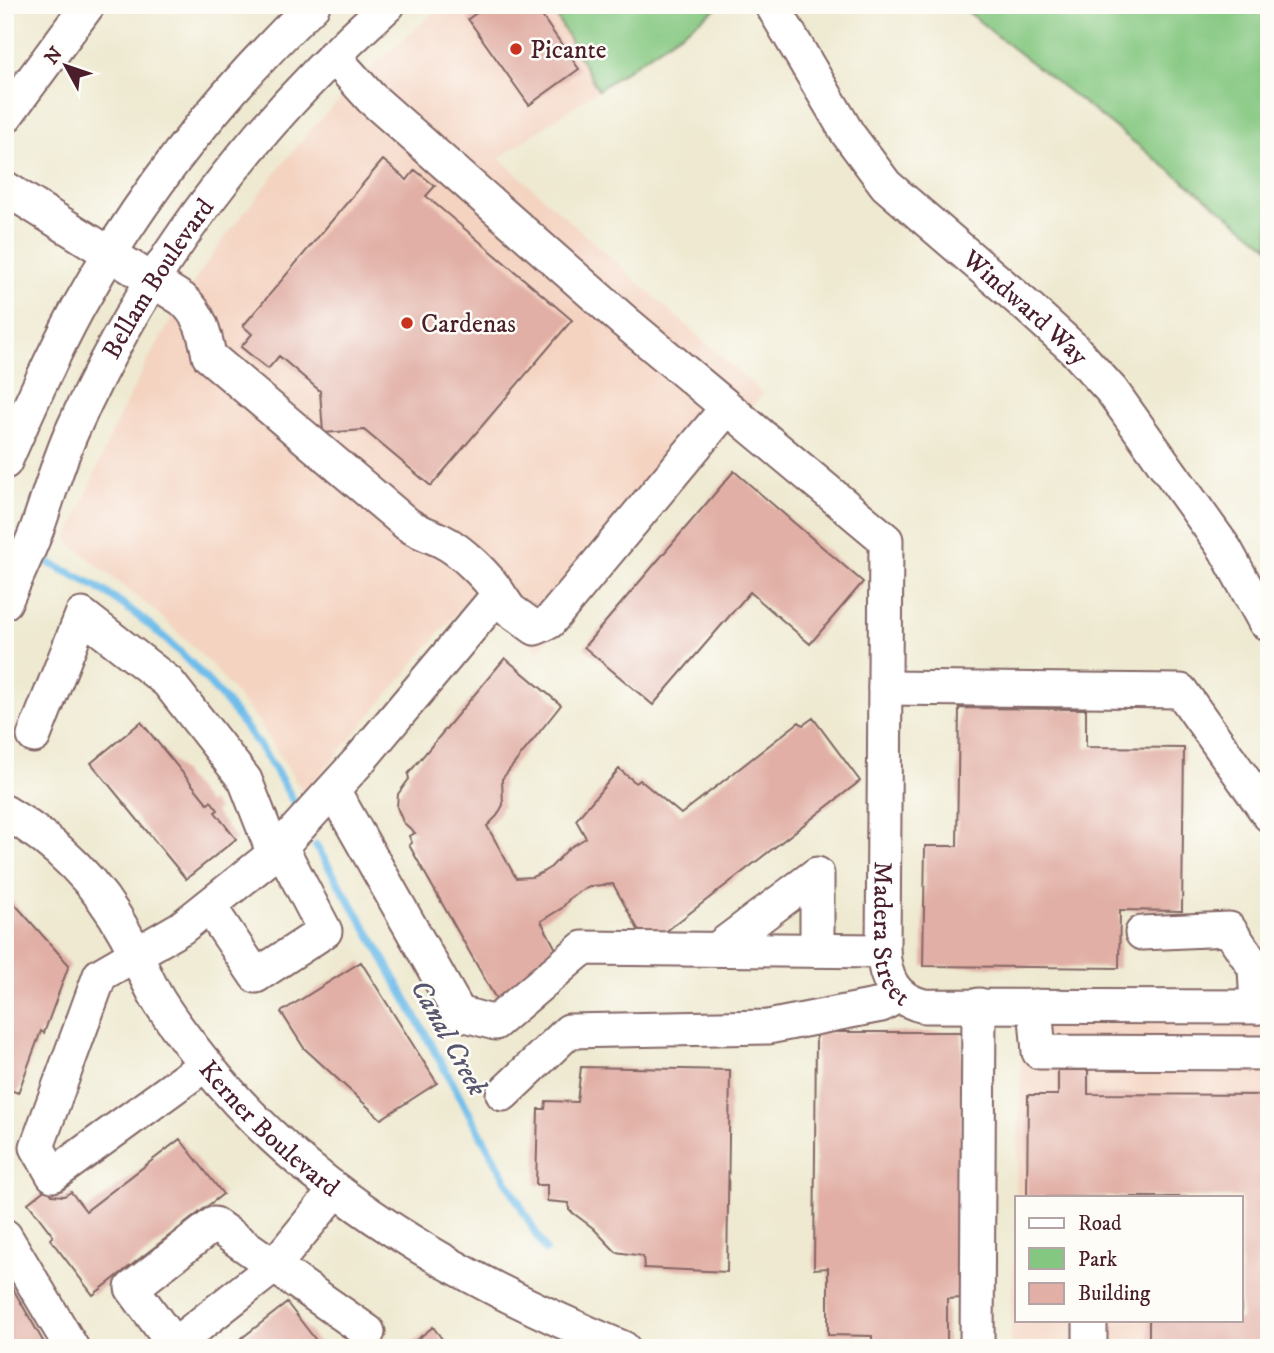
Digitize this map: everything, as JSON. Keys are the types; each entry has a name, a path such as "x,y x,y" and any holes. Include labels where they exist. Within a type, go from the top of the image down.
{"street":[{"path":"5,117 88,5"},
{"name":"Bellam Boulevard","path":"5,463 51,360 78,308 146,200 198,129 256,62 313,5"},
{"name":"Bellam Boulevard","path":"5,602 37,528 53,477 73,429 110,353 153,279 225,177 258,136 333,55 388,5"},
{"name":"Windward Way","path":"772,5 848,134 886,185 1073,348 1112,391 1225,549 1265,622"},
{"path":"5,188 182,299 196,314 204,332 209,356 407,524 444,542 486,577 510,610 535,628 549,622 727,408 370,98 333,55"},
{"name":"Madera Street","path":"727,408 887,540 883,951 886,975 899,995 924,1006 1263,1007"},
{"path":"206,1064 53,1175 37,1147 100,975 181,928 277,850 333,790 499,594"},
{"path":"34,736 82,615 167,682 245,780 277,850 325,931 256,976 209,906"},
{"path":"885,688 1181,691 1269,815"},
{"path":"333,790 459,1013 495,1023 583,948 883,951"},
{"name":"Kerner Boulevard","path":"5,812 46,839 77,866 106,902 161,1005 206,1064 260,1124 337,1190 379,1220 560,1336 623,1348"},
{"path":"717,949 817,874 817,950"},
{"path":"1142,933 1229,929 1255,968 1263,1007"},
{"path":"503,1094 569,1031 768,1027 881,1005 899,995"},
{"path":"977,1348 979,1005"},
{"path":"1035,1006 1039,1052 1269,1053"},
{"path":"1128,1052 1129,1006"},
{"path":"337,1190 273,1267 175,1346 132,1288 214,1224 273,1267 368,1332"},
{"path":"5,1236 72,1348"},
{"path":"1090,1322 1090,1348"}],"shaded area":[{"path":"443,5 550,5 598,90 499,158 763,394 538,652 474,592 304,794 259,722 210,663 155,611 67,541 115,425 149,358 197,277 225,237 310,130 377,62"},
{"path":"1269,1020 1269,1348 1010,1348 1015,1223 1015,1322 1242,1322 1242,1196 1016,1196 1023,1024"}],"green space":[{"path":"550,5 719,5 720,6 598,90"},
{"path":"960,5 1269,5 1269,247 997,36"}],"building":[{"path":"488,5 534,5 579,69 529,105 468,19"},
{"name":"Cardenas","path":"383,160 407,180 415,170 435,186 426,196 572,320 431,486 364,430 323,433 320,391 279,356 268,369 241,347 252,334 243,326"},
{"path":"734,471 863,582 810,644 750,592 653,705 584,647"},
{"path":"505,658 561,705 502,779 503,805 487,826 516,878 532,877 541,873 551,867 569,848 586,838 576,820 619,769 636,783 640,780 681,814 799,722 803,725 813,718 860,781 664,933 639,931 613,884 582,890 562,908 541,921 558,953 496,999 409,845 412,843 409,836 415,833 403,822 397,807 398,794 409,779 408,774"},
{"path":"959,708 1086,709 1086,747 1184,748 1182,911 1120,910 1119,968 923,966 925,846 957,846"},
{"path":"141,722 208,804 211,801 218,810 215,812 236,839 186,879 91,763"},
{"path":"5,893 69,965 18,1093 5,1088"},
{"path":"361,962 437,1083 381,1119 304,1048 281,1012"},
{"path":"816,1032 962,1032 961,1298 947,1299 947,1348 872,1348 872,1336 828,1335 828,1268 814,1269"},
{"path":"581,1067 730,1070 727,1272 644,1268 643,1256 616,1252 593,1228 569,1210 569,1203 547,1201 547,1185 536,1185 538,1109 545,1109 546,1101 577,1102"},
{"path":"1058,1070 1088,1070 1088,1094 1269,1095 1269,1348 1149,1348 1149,1322 1242,1322 1242,1196 1027,1196 1028,1095 1058,1095"},
{"path":"180,1139 223,1194 93,1295 50,1239 53,1236 28,1203 47,1188 52,1195 64,1196 71,1192 86,1211"},
{"path":"5,1275 47,1348 5,1348"},
{"path":"287,1303 322,1348 229,1348"},
{"path":"433,1327 449,1348 406,1348"}],"waterway":[{"name":"Canal Creek","path":"49,563 91,584 127,607 183,656 234,712 277,773 295,804"},
{"name":"Canal Creek","path":"316,846 372,938 545,1250"}],"place":[{"name":"Picante","path":"516,49"},
{"name":"Cardenas","path":"407,323"}]}
